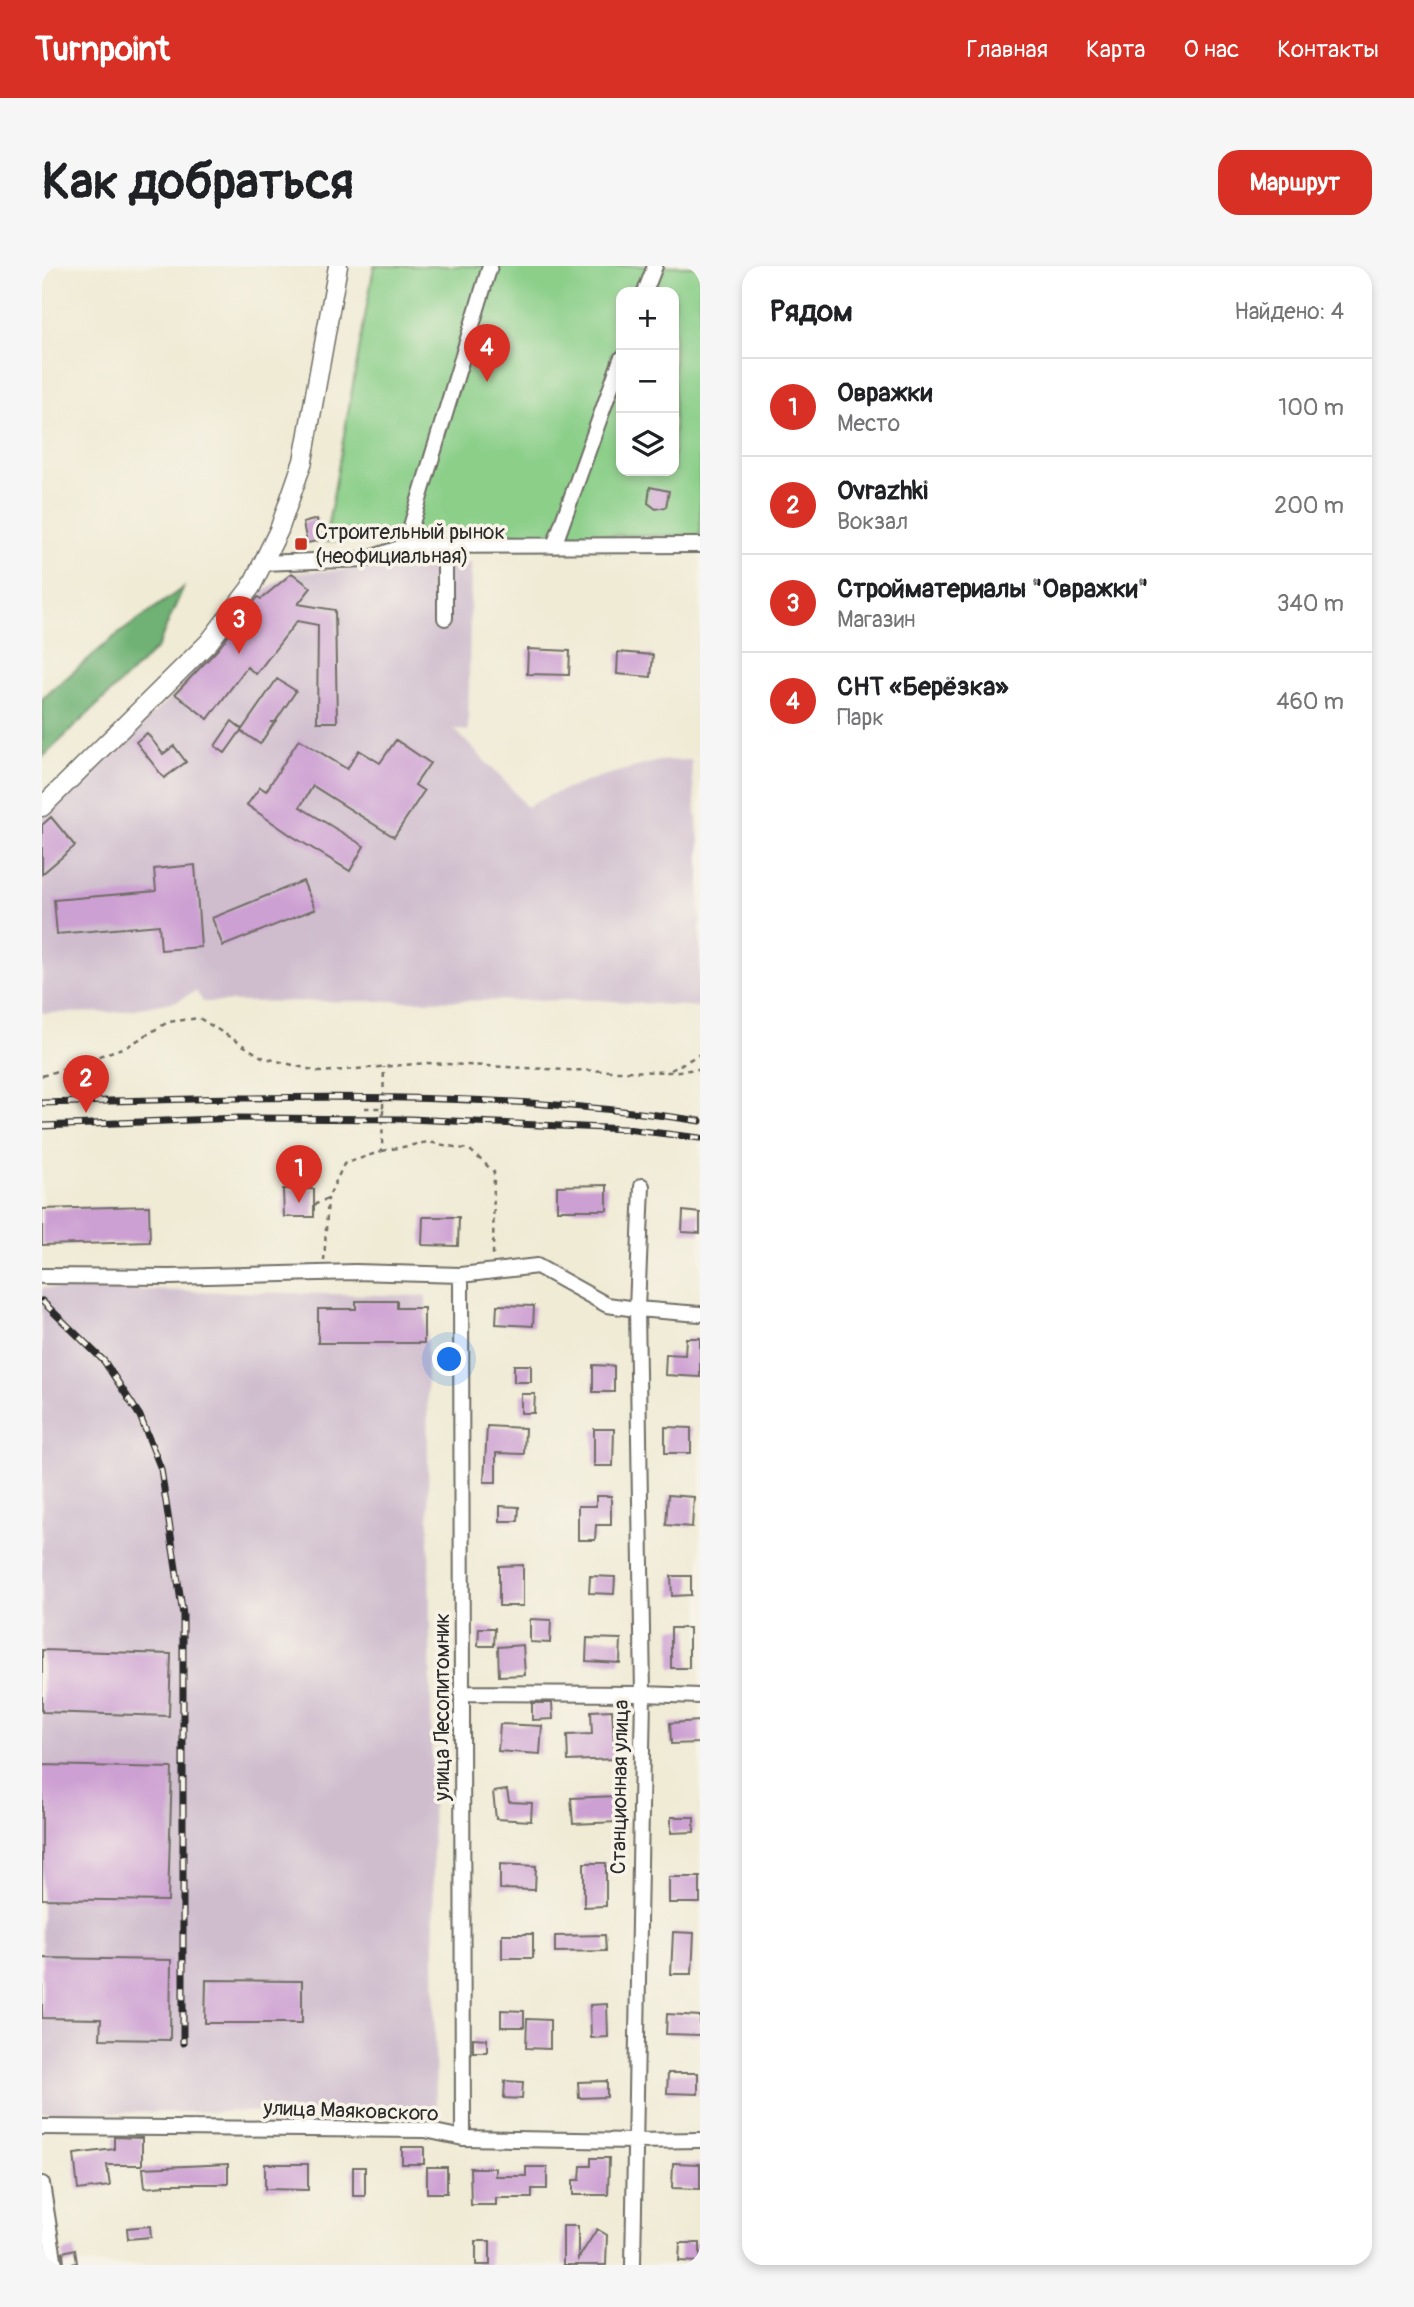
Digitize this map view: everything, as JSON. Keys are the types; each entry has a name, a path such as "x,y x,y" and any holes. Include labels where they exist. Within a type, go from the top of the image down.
{"main road":[{"path":"42,807 209,642 251,587 279,530 303,461 338,266"}],"street":[{"path":"405,545 490,266"},
{"path":"647,287 655,266"},
{"path":"554,546 616,373"},
{"path":"262,563 367,559 405,545 700,545"},
{"path":"445,546 445,618"},
{"name":"Станционная улица","path":"633,2265 643,1694 637,1309 642,1186"},
{"path":"42,1276 170,1277 323,1273 461,1275 537,1266 607,1305 700,1314"},
{"name":"улица Лесопитомник","path":"461,1275 463,2138"},
{"path":"463,1693 700,1696"},
{"name":"улица Маяковского","path":"42,2127 425,2130 463,2138 700,2140"},
{"path":"42,2184 55,2265"}],"path":[{"path":"42,1076 128,1046 168,1022 199,1018 262,1058 320,1072 427,1063 565,1070 668,1072 700,1069"},
{"path":"668,1072 700,1054"},
{"path":"382,1151 384,1067"},
{"path":"365,1108 383,1108"},
{"path":"323,1273 328,1198 344,1164 382,1151 428,1142 470,1150 494,1172 493,1271"},
{"path":"314,1205 328,1198"}],"shaded area":[{"path":"471,563 468,731 454,729 526,807 599,777 659,761 691,760 700,836 700,1007 598,1000 203,1002 196,991 177,1001 119,1012 42,1013 42,814 175,694 247,601 292,573"},
{"path":"42,1288 426,1296 436,2110 42,2113"}],"green space":[{"path":"374,266 700,266 700,536 400,534 396,541 325,542"},
{"path":"183,588 157,648 42,758 42,699 114,637"}],"building":[{"path":"650,487 669,491 666,507 656,509 648,503"},
{"path":"317,519 322,540 307,543 303,523"},
{"path":"292,573 311,588 298,604 335,610 337,722 317,722 318,625 297,621 256,674 247,667 208,719 175,694 218,649 258,597 261,599"},
{"path":"528,649 570,651 569,675 527,674"},
{"path":"618,652 653,655 651,677 617,674"},
{"path":"277,679 296,691 275,722 271,722 274,723 260,744 241,731"},
{"path":"232,721 242,729 225,753 215,746"},
{"path":"147,733 163,754 174,746 186,762 164,778 136,742"},
{"path":"299,739 347,769 359,750 380,763 396,740 430,763 415,785 424,791 394,837 313,786 300,807 364,846 350,871 247,805 260,787 266,791"},
{"path":"51,817 75,846 42,874 42,825"},
{"path":"195,865 201,947 161,950 159,925 57,934 54,900 156,891 154,869"},
{"path":"303,881 315,909 223,946 212,918"},
{"path":"607,1185 607,1210 557,1210 557,1186"},
{"path":"283,1189 314,1189 314,1217 284,1217"},
{"path":"149,1206 150,1242 42,1245 42,1209"},
{"path":"683,1211 700,1213 700,1233 682,1232"},
{"path":"423,1217 459,1217 458,1246 422,1245"},
{"path":"356,1301 397,1301 397,1308 424,1308 424,1343 318,1343 318,1309 356,1309"},
{"path":"497,1305 534,1306 533,1326 496,1324"},
{"path":"686,1338 700,1338 700,1377 665,1375 666,1354 685,1355"},
{"path":"514,1365 531,1365 531,1382 514,1382"},
{"path":"593,1365 614,1366 614,1392 593,1392"},
{"path":"521,1394 535,1394 534,1413 521,1413"},
{"path":"487,1426 525,1428 524,1454 496,1453 496,1482 484,1482"},
{"path":"665,1427 691,1428 691,1453 665,1453"},
{"path":"594,1429 614,1429 613,1466 594,1466"},
{"path":"668,1495 694,1497 692,1527 666,1525"},
{"path":"596,1496 611,1496 611,1525 596,1525 595,1540 578,1540 578,1506 596,1506"},
{"path":"500,1506 519,1507 518,1521 500,1521"},
{"path":"523,1565 523,1606 499,1606 499,1566"},
{"path":"590,1576 615,1577 614,1594 589,1593"},
{"path":"671,1576 691,1576 691,1595 672,1596"},
{"path":"530,1619 551,1620 550,1643 530,1642"},
{"path":"479,1628 495,1628 494,1646 478,1646"},
{"path":"671,1628 689,1628 689,1668 671,1668"},
{"path":"587,1638 621,1639 620,1663 586,1661"},
{"path":"523,1645 525,1675 499,1676 498,1647"},
{"path":"42,1650 171,1654 169,1716 42,1712"},
{"path":"532,1703 552,1703 553,1719 532,1720"},
{"path":"612,1710 615,1759 568,1761 567,1735 592,1734 591,1711"},
{"path":"700,1721 700,1743 671,1744 670,1723"},
{"path":"500,1724 542,1726 540,1754 498,1751"},
{"path":"42,1765 172,1768 168,1901 42,1899"},
{"path":"507,1790 509,1802 532,1803 531,1821 496,1819 493,1792"},
{"path":"617,1796 618,1822 573,1824 571,1798"},
{"path":"671,1817 694,1817 694,1832 671,1833"},
{"path":"584,1863 606,1863 606,1906 584,1907"},
{"path":"500,1864 536,1866 535,1890 500,1889"},
{"path":"669,1877 700,1877 700,1903 669,1903"},
{"path":"673,1932 694,1933 692,1974 671,1974"},
{"path":"502,1934 533,1934 533,1958 502,1958"},
{"path":"605,1935 606,1951 555,1952 555,1936"},
{"path":"42,1958 171,1960 170,2040 100,2039 101,2019 42,2018"},
{"path":"206,1980 302,1981 302,2023 205,2023"},
{"path":"607,2004 608,2037 591,2038 590,2005"},
{"path":"501,2010 524,2011 524,2027 501,2027"},
{"path":"667,2014 700,2016 700,2035 666,2034"},
{"path":"527,2019 550,2020 550,2049 526,2048"},
{"path":"473,2038 487,2039 487,2052 473,2052"},
{"path":"668,2073 698,2073 698,2094 667,2093"},
{"path":"505,2081 523,2082 522,2099 504,2098"},
{"path":"607,2081 607,2097 579,2098 578,2082"},
{"path":"114,2137 142,2138 142,2165 107,2165 110,2186 78,2190 74,2154 114,2149"},
{"path":"402,2147 424,2147 424,2164 402,2164"},
{"path":"591,2158 609,2158 608,2195 573,2195 573,2180 580,2180 581,2166 591,2166"},
{"path":"673,2163 700,2164 700,2189 672,2188"},
{"path":"228,2164 228,2184 164,2184 145,2188 143,2168"},
{"path":"265,2164 308,2164 308,2190 265,2189"},
{"path":"353,2167 365,2167 365,2196 353,2196"},
{"path":"427,2167 447,2167 447,2193 427,2193"},
{"path":"526,2167 547,2167 547,2189 532,2189 532,2198 496,2198 496,2205 471,2205 470,2168 495,2168 495,2176 526,2176"},
{"path":"150,2226 151,2237 128,2239 127,2228"},
{"path":"563,2226 578,2226 578,2259 597,2229 607,2235 606,2265 563,2265"},
{"path":"476,2241 490,2241 490,2265 476,2265"},
{"path":"680,2243 700,2243 700,2262 679,2261"},
{"path":"75,2249 77,2263 64,2265 63,2252"}],"railway":[{"path":"42,1103 289,1097 454,1099 536,1103 700,1121"},
{"path":"42,1126 239,1118 410,1119 626,1129 700,1138"},
{"path":"42,1301 104,1361 140,1416 161,1469 183,1615 183,2043"}],"place":[{"name":"СНТ «Берёзка»","path":"487,382"},
{"name":"Строительный рынок (неофициальная)","path":"301,544"},
{"name":"Стройматериалы \"Овражки\"","path":"239,654"},
{"name":"Ovrazhki","path":"86,1113"},
{"name":"Овражки","path":"299,1203"}]}
